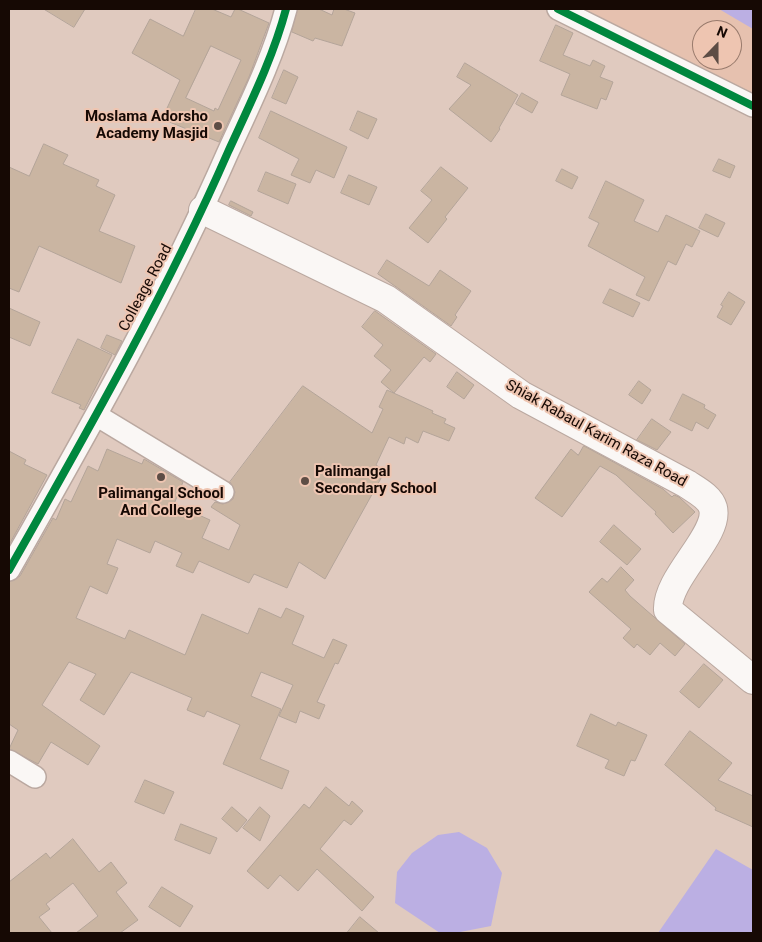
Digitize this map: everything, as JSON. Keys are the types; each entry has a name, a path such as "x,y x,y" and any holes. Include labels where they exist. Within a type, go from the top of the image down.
{"main road":[{"name":"Shiak Rabaul Karim Raza Road","path":"203,210 386,299 521,394 687,484 708,499 713,508 710,526 673,589 667,602 668,610 753,680"}],"street":[{"name":"Colleage Road","path":"9,570 96,414 203,210 250,103 286,9"},
{"path":"558,9 753,106"},
{"path":"96,414 223,492"},
{"path":"9,761 35,777"}],"shaded area":[{"path":"568,9 753,9 753,97 696,70 742,70 742,20 692,20 692,68"},
{"path":"719,9 753,9 753,29 742,23 742,20 738,20"},
{"path":"459,832 487,848 502,873 491,926 455,933 440,933 395,903 397,872 412,853 438,835"},
{"path":"716,849 753,870 753,933 658,933"}],"building":[{"path":"44,9 85,9 74,27"},
{"path":"196,9 212,9 231,17 235,9 238,9 269,23 249,77 219,142 162,119 180,80 132,53 150,19 183,36","holes":["211,46 241,60 218,110 215,108 214,111 186,98"]},
{"path":"298,9 319,9 332,15 334,9 344,9 355,13 342,46 315,38 313,41 292,32"},
{"path":"556,25 573,33 563,55 590,66 593,60 605,66 600,77 613,82 606,100 601,98 597,109 561,95 570,74 540,61"},
{"path":"465,63 518,95 491,142 449,109 471,85 457,77"},
{"path":"284,70 298,77 286,104 272,98"},
{"path":"522,93 538,102 532,113 516,104"},
{"path":"271,111 347,147 334,178 316,170 310,183 291,175 299,159 259,138"},
{"path":"358,111 377,119 368,139 350,130"},
{"path":"44,144 68,155 63,164 99,180 96,186 115,195 99,231 135,246 121,283 39,246 19,292 9,288 9,167 29,176"},
{"path":"719,159 735,166 730,178 713,171"},
{"path":"441,167 468,188 445,217 447,219 428,243 409,228 432,200 421,191"},
{"path":"562,169 578,177 572,189 556,181"},
{"path":"266,172 296,184 288,204 258,191"},
{"path":"349,175 377,187 369,205 341,193"},
{"path":"606,181 644,200 634,221 658,232 666,215 700,231 692,247 686,244 676,265 668,261 649,301 636,295 645,277 588,246 599,223 589,218"},
{"path":"231,201 253,212 251,216 229,205"},
{"path":"706,214 725,223 718,237 699,228"},
{"path":"387,260 429,286 440,270 471,291 455,315 457,317 451,326 378,274"},
{"path":"610,289 640,303 633,317 603,303"},
{"path":"729,292 745,302 731,325 717,317 723,306 721,305"},
{"path":"9,308 40,322 30,346 9,337"},
{"path":"375,311 436,354 430,362 424,357 394,393 381,382 391,370 374,356 383,345 362,327"},
{"path":"107,335 122,341 115,355 101,348"},
{"path":"78,339 112,355 84,410 79,408 81,405 52,393"},
{"path":"457,372 474,385 464,399 447,387"},
{"path":"639,381 651,390 642,404 629,395"},
{"path":"303,386 372,433 383,409 379,407 387,390 433,411 432,413 446,419 444,423 455,428 449,441 423,431 418,443 406,437 404,444 389,437 376,465 385,471 325,579 299,562 287,588 254,574 249,583 199,561 193,573 176,566 182,553 155,541 150,553 117,539 107,564 118,568 107,594 90,586 76,618 125,639 129,630 185,655 202,614 248,634 259,608 281,618 286,608 304,616 292,644 324,658 333,639 347,645 338,664 335,663 317,702 325,705 319,719 300,711 296,723 279,716 293,685 261,672 251,696 281,709 260,759 289,771 282,789 223,764 240,725 207,711 204,717 187,710 192,698 131,672 104,715 80,700 96,674 69,662 42,705 100,746 88,765 51,742 38,764 9,749 18,730 9,724 9,582 20,576 53,518 56,520 65,499 71,502 88,466 98,471 107,449 142,464 144,459 183,482 174,504 210,520 202,538 229,550 240,525 211,507 215,502 223,504 233,499 235,492 230,482"},
{"path":"683,394 705,405 704,408 716,415 708,429 696,422 692,431 670,420"},
{"path":"652,419 671,432 657,450 637,440"},
{"path":"584,446 663,489 672,497 674,495 679,497 695,512 673,533 655,514 656,512 616,475 600,466 562,517 535,498 571,449 578,455"},
{"path":"9,451 26,460 24,464 47,475 9,545"},
{"path":"614,525 641,549 627,565 600,542"},
{"path":"621,567 634,580 625,590 685,644 675,656 660,643 650,655 637,644 634,648 623,638 631,629 589,592 602,578 607,582"},
{"path":"704,664 723,680 699,708 680,692"},
{"path":"591,714 616,726 618,722 647,735 635,761 631,760 624,776 605,768 609,760 577,746"},
{"path":"690,731 732,763 718,780 753,796 753,827 715,810 716,808 665,765"},
{"path":"145,780 174,792 164,814 135,802"},
{"path":"326,787 349,806 352,801 363,811 351,825 344,820 320,849 374,897 362,911 317,869 298,891 280,875 268,889 247,871 304,804 309,808"},
{"path":"232,807 247,820 237,832 222,819"},
{"path":"260,807 270,816 260,841 243,828"},
{"path":"181,824 217,838 210,854 175,840"},
{"path":"73,839 99,872 111,862 127,883 116,892 138,920 120,933 76,933 98,916 73,883 46,904 50,909 39,917 52,933 9,933 9,882 46,853 50,858"},
{"path":"162,887 193,906 180,927 149,907"},
{"path":"360,917 379,933 347,933"}],"cycle path":[{"path":"9,570 124,364 178,259 260,82 286,9"},
{"path":"558,9 753,106"}],"place":[{"name":"Moslama Adorsho Academy Masjid","path":"218,126"},
{"name":"Palimangal School And College","path":"161,477"},
{"name":"Palimangal Secondary School","path":"305,481"}]}
